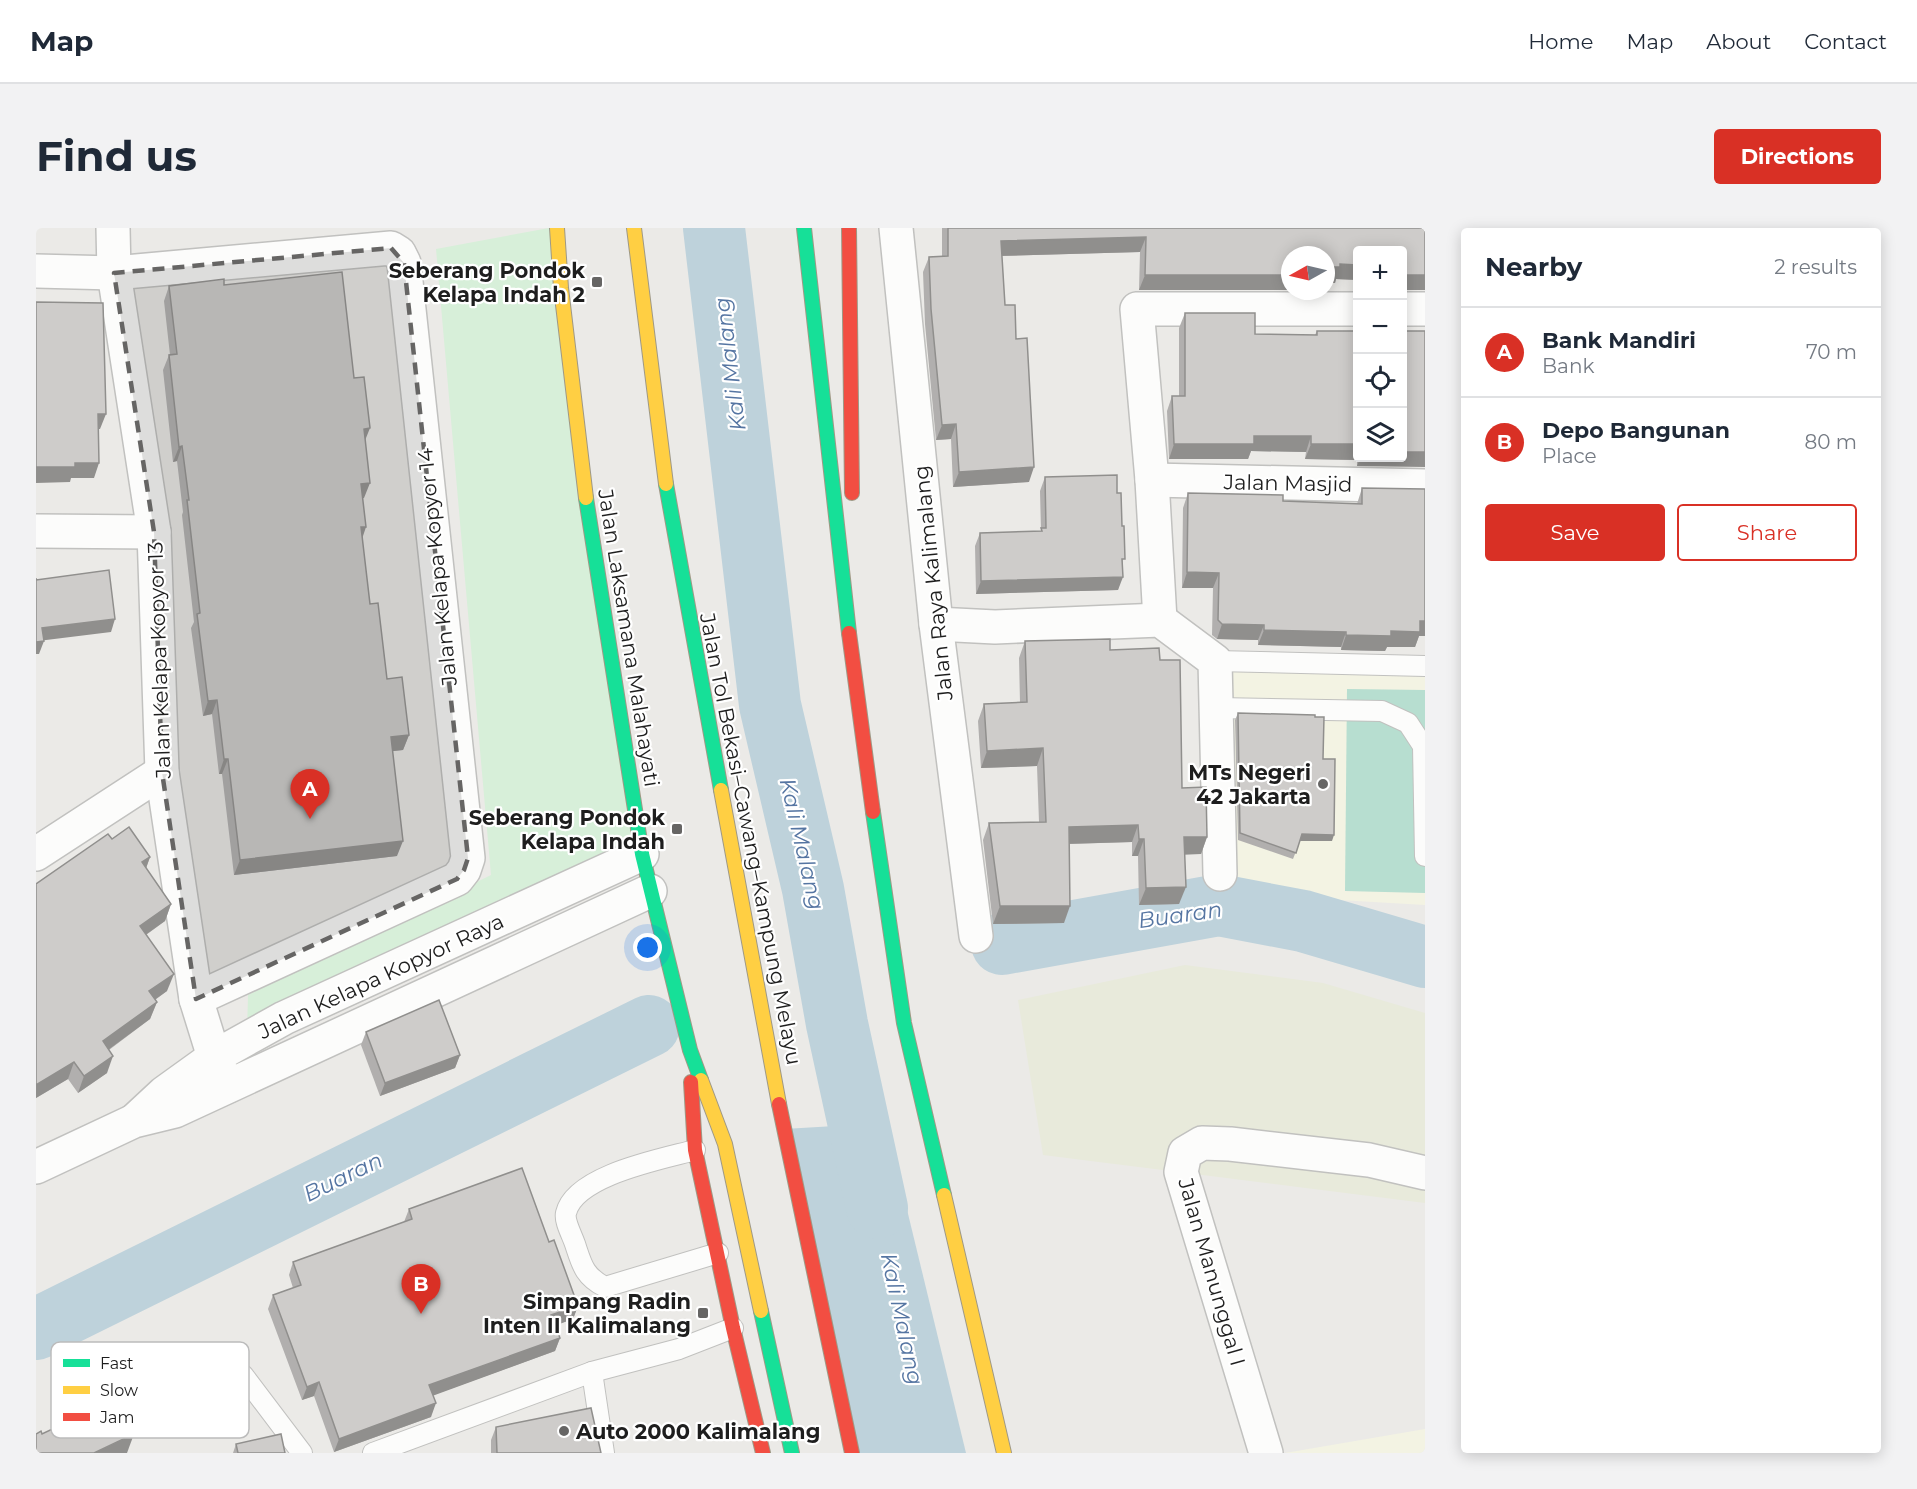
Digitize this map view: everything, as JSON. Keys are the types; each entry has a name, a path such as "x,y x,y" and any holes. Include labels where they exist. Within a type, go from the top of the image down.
{"main road":[{"name":"Jalan Laksamana Malahayati","path":"557,228 561,288 581,468 642,854 690,1050 725,1144 792,1453"},
{"name":"Jalan Tol Bekasi–Cawang–Kampung Melayu","path":"634,228 669,510 783,1123 852,1453"},
{"path":"804,228 854,681 904,1023 1004,1453"},
{"path":"849,228 852,502"},
{"path":"853,538 854,681"},
{"name":"Jalan Laksamana Malahayati","path":"690,1050 695,1150 733,1328 763,1453"}],"street":[{"name":"Jalan Kelapa Kopyor 13","path":"113,228 114,273 154,532 162,772 196,999 214,1057 228,1086"},
{"name":"Jalan Raya Kalimalang","path":"896,228 936,624 976,936"},
{"name":"Jalan Kelapa Kopyor 14","path":"114,273 391,248 399,253 404,263 468,858 464,870 457,879 196,999"},
{"path":"36,272 114,273"},
{"path":"1160,620 1152,480 1137,309 1353,309"},
{"path":"1407,309 1425,309"},
{"name":"Jalan Masjid","path":"1152,480 1425,486"},
{"path":"36,531 154,532"},
{"path":"936,624 995,627 1160,620 1215,661 1220,874"},
{"path":"36,854 162,772"},
{"name":"Jalan Kelapa Kopyor Raya","path":"134,1121 164,1093 214,1057 284,1018 642,854"},
{"name":"Jalan Kelapa Kopyor Raya","path":"36,1167 134,1121 175,1111 650,891"},
{"name":"Jalan Manunggal I","path":"1266,1453 1181,1172 1185,1153 1202,1143 1230,1144 1369,1160 1425,1173"}],"lane":[{"path":"1215,661 1425,666"},
{"path":"1217,708 1382,711 1408,723 1424,746 1425,856"},
{"path":"695,1150 645,1163 592,1182 571,1199 565,1215 583,1268 591,1280 605,1287 717,1253"},
{"path":"374,1453 592,1372 679,1349 733,1328"},
{"path":"592,1372 604,1453"},
{"path":"249,1383 302,1453"}],"highlighted area":[{"path":"391,248 404,263 468,858 464,870 457,879 196,999 162,772 154,532 114,273"}],"shaded area":[{"name":"MTs Negeri 42 Jakarta","path":"1222,665 1425,675 1425,905 1219,893"},
{"path":"1185,965 1323,983 1425,1013 1425,1203 1043,1155 1018,1000"},
{"path":"1425,1429 1425,1453 1285,1453"}],"green space":[{"path":"549,228 642,854 247,1035 248,995 491,875 436,249"},
{"path":"1347,689 1425,690 1425,893 1345,891"}],"water":[{"path":"886,1123 966,1453 852,1453 784,1129"}],"building":[{"path":"948,228 1425,228 1425,275 1407,275 1407,246 1353,246 1353,265 1340,264 1340,267 1335,267 1335,246 1281,246 1281,275 1145,275 1146,237 1001,241 1005,305 1015,305 1016,339 1027,338 1034,467 959,472 956,424 942,425 931,309 929,257 948,256"},
{"path":"342,272 354,378 364,377 370,428 364,429 370,483 361,484 366,527 361,527 370,604 378,603 387,679 402,677 409,735 391,737 403,841 240,860 228,759 224,759 217,700 208,701 197,614 200,613 187,500 189,500 182,446 179,447 169,355 177,354 169,286 224,279 224,285"},
{"path":"36,302 103,303 106,414 98,414 99,463 75,463 75,467 36,467"},
{"path":"1185,313 1255,313 1255,334 1317,335 1317,331 1353,331 1353,444 1311,444 1311,436 1254,436 1254,444 1174,444 1172,396 1185,396"},
{"path":"1407,331 1425,331 1425,452 1407,452"},
{"path":"1117,475 1117,493 1121,493 1122,526 1124,526 1123,577 981,581 980,533 1042,531 1041,528 1046,528 1045,477"},
{"path":"1362,488 1425,489 1425,621 1420,621 1420,632 1391,631 1391,636 1346,635 1346,632 1264,630 1264,625 1222,624 1218,620 1219,573 1187,572 1188,493 1283,495 1283,501 1362,504"},
{"path":"109,570 115,619 42,628 44,641 36,642 36,580"},
{"path":"1110,639 1110,650 1159,648 1160,660 1180,660 1182,788 1206,787 1207,837 1184,837 1186,887 1146,888 1144,839 1139,839 1138,825 1069,827 1070,906 1000,906 989,823 1046,822 1043,748 987,751 984,704 1027,702 1025,641"},
{"path":"1238,713 1324,717 1323,759 1335,759 1334,835 1302,834 1296,853 1240,833"},
{"path":"129,827 150,857 142,862 171,904 140,926 174,974 149,991 157,1002 103,1041 113,1056 84,1076 74,1062 36,1085 36,884 108,834 112,839"},
{"path":"439,1000 460,1055 385,1083 366,1032"},
{"path":"522,1168 549,1242 554,1240 578,1306 551,1315 560,1338 429,1385 436,1403 339,1439 319,1382 307,1387 273,1295 301,1285 293,1262 412,1219 409,1209"},
{"path":"591,1408 601,1453 497,1453 496,1427"},
{"path":"51,1430 51,1438 126,1438 94,1453 36,1453 36,1434 41,1431 42,1434"},
{"path":"281,1434 285,1453 238,1453 236,1444"}],"waterway":[{"name":"Kali Malang","path":"714,228 770,705 813,889 837,1024 877,1208"},
{"name":"Buaran","path":"1002,944 1219,905 1303,921 1425,957"},
{"name":"Buaran","path":"36,1329 649,1026"}],"traffic: fast":[{"path":"804,228 849,633"},
{"path":"666,484 721,790"},
{"path":"586,498 642,854 690,1050 701,1080"},
{"path":"873,812 904,1023 944,1195"},
{"path":"761,1311 792,1453"}],"traffic: slow":[{"path":"557,228 561,288 586,498"},
{"path":"634,228 666,484"},
{"path":"721,790 779,1104"},
{"path":"701,1080 725,1144 761,1311"},
{"path":"944,1195 1004,1453"}],"traffic: jam":[{"path":"849,228 852,493"},
{"path":"849,633 873,812"},
{"path":"691,1082 695,1150 733,1328 763,1453"},
{"path":"779,1104 852,1453"}],"place":[{"name":"Seberang Pondok Kelapa Indah 2","path":"597,282"},
{"name":"MTs Negeri 42 Jakarta","path":"1323,784"},
{"name":"Bank Mandiri","path":"310,819"},
{"name":"Seberang Pondok Kelapa Indah","path":"677,829"},
{"name":"Simpang Radin Inten II Kalimalang","path":"703,1313"},
{"name":"Depo Bangunan","path":"421,1314"},
{"name":"Auto 2000 Kalimalang","path":"564,1431"}]}
